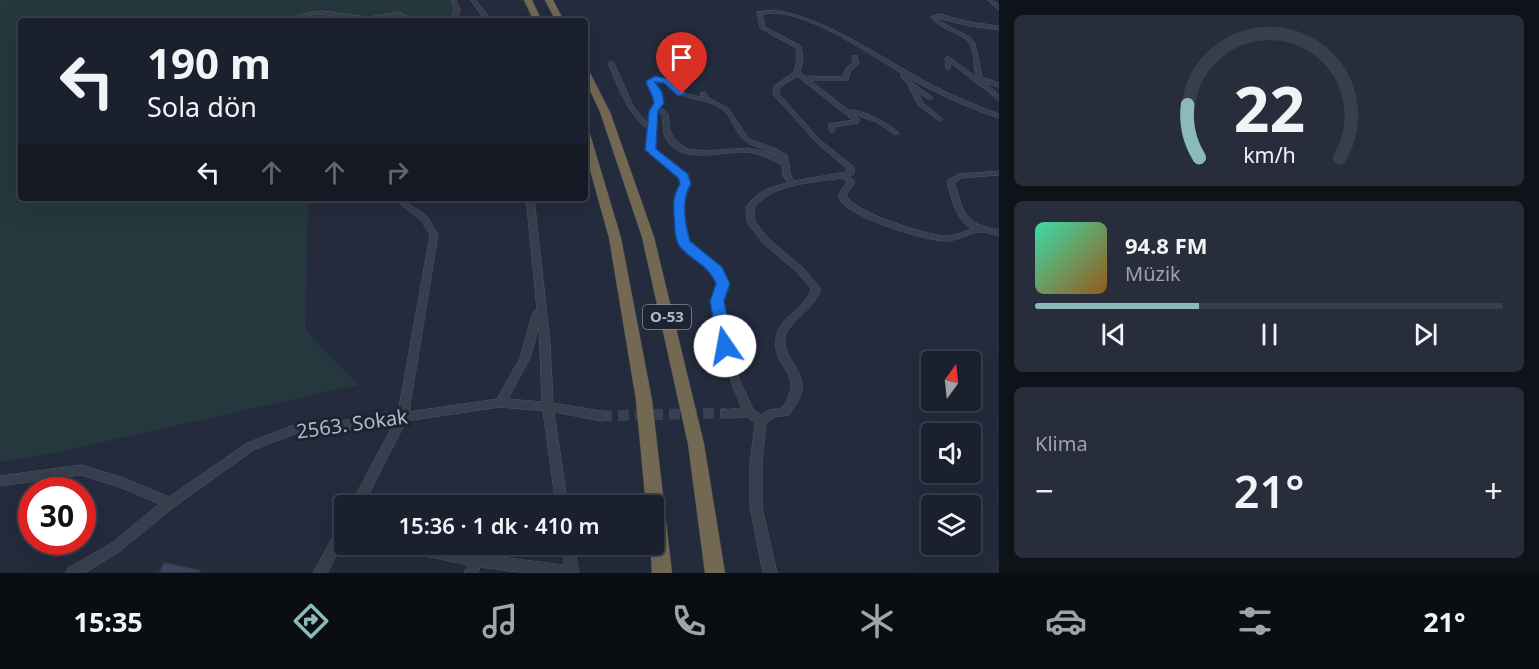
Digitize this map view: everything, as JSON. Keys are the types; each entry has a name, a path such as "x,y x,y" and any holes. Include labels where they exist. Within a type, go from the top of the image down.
{"highway":[{"path":"528,0 537,18"},
{"path":"549,0 558,18"},
{"name":"O-53","path":"588,77 606,112 648,237 696,444 715,573"},
{"name":"O-53","path":"588,144 615,238 644,400 662,573"}],"street":[{"path":"454,0 455,18"},
{"path":"473,0 487,18"},
{"path":"990,0 999,8"},
{"path":"296,18 323,11 363,18"},
{"path":"800,76 799,47 763,28 759,14 778,12 813,22 944,93 999,116"},
{"path":"375,18 400,14 407,18"},
{"path":"988,89 979,79 973,44 968,38 937,22 934,17 939,16 999,28"},
{"path":"770,573 756,507 756,464 761,421 773,413 785,412 798,390 796,378 784,354 780,339 786,326 815,296 816,289 800,270 754,228 750,216 753,201 773,188 791,182 850,174 850,166 817,140 776,94 776,87 800,76 846,79 846,73 856,64 855,56"},
{"path":"948,68 948,58 999,99"},
{"path":"611,63 629,106 652,131"},
{"path":"893,66 911,85 930,98"},
{"path":"800,76 857,120 831,125 832,131"},
{"path":"761,421 749,412 734,379 721,330 717,301 723,284 718,270 684,243 679,204 680,192 686,184 684,176 650,150 654,111 657,107 657,92 651,86 651,81 655,79 667,81 682,94 704,96 726,109 747,140 774,150 784,157 787,176 791,182"},
{"path":"979,79 999,86"},
{"path":"911,85 920,104 940,119"},
{"path":"657,107 665,114 665,126 676,145 708,154 732,150 758,152 785,164"},
{"path":"843,108 878,121 897,133"},
{"path":"976,230 964,218 951,182 959,176 999,173"},
{"path":"844,176 850,182 842,195 847,204 917,235 956,238 976,230 999,233"},
{"path":"362,495 403,417 434,235 424,218 405,205 407,201"},
{"path":"530,201 548,407 560,495"},
{"path":"500,403 525,358 540,303"},
{"name":"2563. Sokak","path":"73,573 116,547 170,503 251,446 295,429 356,424 500,403 548,407 601,416"},
{"path":"726,412 749,412"},
{"path":"0,481 81,470 124,483 170,503"},
{"path":"320,573 334,549"},
{"path":"452,555 572,573 570,555"},
{"path":"471,573 477,560"}],"shaded area":[{"path":"0,0 450,0 459,12 460,18 18,18 18,201 320,201 308,206 305,329 358,385 58,452 0,462"}],"building":[{"path":"164,562 201,570 200,573 158,573"}],"tunnel":[{"path":"601,416 726,413"}],"route":[{"path":"682,94 667,81 655,79 651,81 651,86 657,92 659,103 654,111 650,150 684,176 686,184 680,192 679,204 682,236 684,243 718,270 723,284 717,301 725,346"}]}
